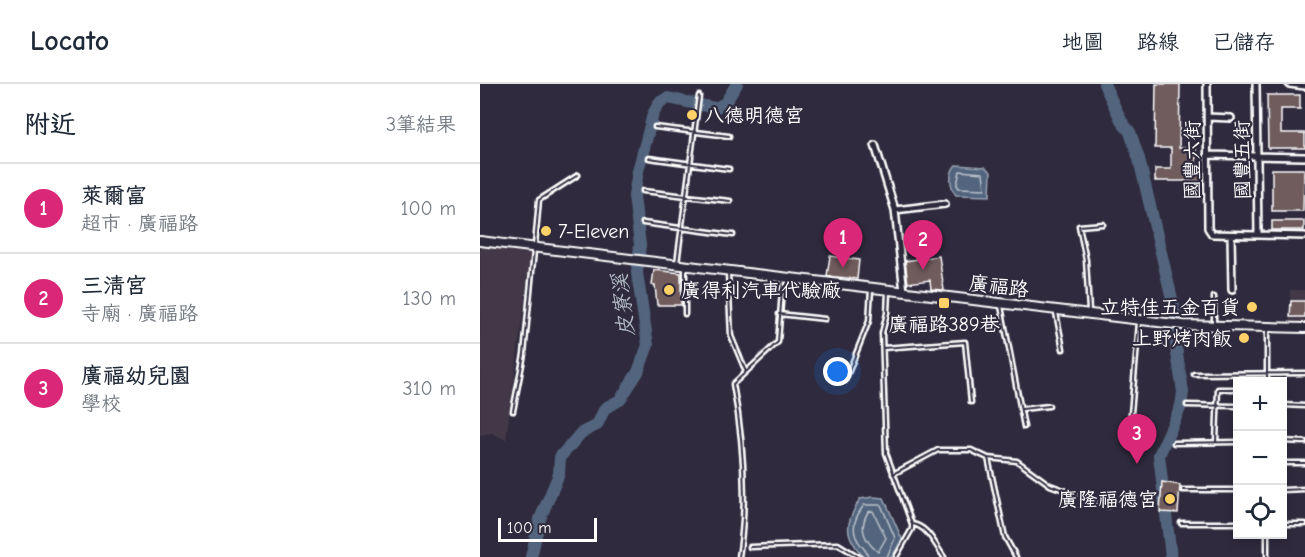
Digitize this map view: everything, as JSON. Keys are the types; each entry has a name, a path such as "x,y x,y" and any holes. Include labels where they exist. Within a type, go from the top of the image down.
{"street":[{"name":"國豐六街","path":"1207,84 1208,228 1212,234 1231,235"},
{"name":"國豐五街","path":"1256,84 1258,235"},
{"path":"1289,84 1305,86"},
{"path":"1207,117 1231,118"},
{"path":"876,145 895,210 904,292"},
{"path":"1207,155 1305,157"},
{"path":"895,210 945,204"},
{"path":"1232,290 1231,235 1305,236"},
{"path":"480,241 534,248"},
{"name":"廣福路","path":"534,248 1183,325 1214,325"},
{"path":"1214,325 1305,328"}],"lane":[{"path":"685,314 681,266 682,228 699,96"},
{"path":"655,127 729,136"},
{"path":"649,158 729,169"},
{"path":"513,411 524,354 539,200 578,176"},
{"path":"643,191 730,201"},
{"path":"643,223 733,235"},
{"path":"1089,314 1086,260 1079,226 1103,224"},
{"path":"728,272 731,336 746,372"},
{"path":"739,557 745,518 743,437 734,384 778,342 783,278"},
{"path":"845,381 869,321 872,289"},
{"path":"888,291 887,313 882,333 886,453 912,524 912,530 896,557"},
{"path":"1214,297 1214,325"},
{"path":"1000,303 1022,409 1023,427"},
{"path":"1056,310 1063,349"},
{"path":"779,314 825,320"},
{"path":"1130,425 1139,319"},
{"path":"1267,377 1268,327"},
{"path":"883,348 965,342 971,402"},
{"path":"1194,374 1305,373"},
{"path":"1216,442 1218,389 1233,389"},
{"path":"1187,405 1233,406"},
{"path":"1287,405 1305,406"},
{"path":"1022,409 1049,406"},
{"path":"1287,441 1305,441"},
{"path":"1174,443 1233,442"},
{"path":"892,474 938,450 971,450 988,458 1017,461 1050,485 1108,506"},
{"path":"988,458 1005,537 1016,557"},
{"path":"1287,463 1305,463"},
{"path":"1287,490 1305,489"},
{"path":"1183,490 1233,490"},
{"path":"1181,523 1233,523"},
{"path":"912,524 919,525 928,533 944,557"},
{"path":"1287,524 1305,524"},
{"path":"1267,539 1267,557"},
{"path":"750,547 838,544 859,557"}],"shaded area":[{"path":"480,246 531,253 506,440 492,433 480,435"},
{"path":"1290,290 1305,290 1305,323 1290,323"}],"water":[{"path":"956,165 985,167 991,172 990,196 956,195 951,180 953,168"},
{"path":"884,498 902,539 892,557 864,557 852,542 848,529 851,515 860,499"}],"building":[{"path":"1156,84 1180,84 1179,148 1196,148 1196,170 1202,170 1202,181 1155,181 1155,169 1171,169 1171,148 1155,148"},
{"path":"1267,95 1300,95 1300,109 1281,109 1281,133 1305,133 1305,148 1268,148"},
{"path":"1272,169 1304,169 1303,211 1272,211"},
{"path":"1272,221 1304,221 1304,230 1272,230"},
{"path":"830,256 859,260 857,279 827,276"},
{"path":"939,256 944,290 931,289 930,280 908,283 905,261"},
{"name":"廣得利汽車代驗廠","path":"654,270 681,273 681,305 657,305 655,285 652,285"},
{"path":"1291,301 1305,301 1305,317 1290,317"},
{"name":"廣隆福德宮","path":"1162,482 1180,485 1178,513 1160,512"}],"waterway":[{"name":"皮寮溪","path":"531,557 540,519 559,474 560,457 581,433 597,425 605,408 620,400 638,372 648,345 637,273 640,245 634,196 653,114 660,102 668,98 715,108 725,103 737,84"},
{"path":"1104,84 1122,122 1130,132 1139,159 1176,316 1176,347 1183,392 1181,406 1159,455 1171,557"}],"place":[{"name":"八德明德宮","path":"692,115"},
{"name":"7-Eleven","path":"546,231"},
{"name":"萊爾富","path":"843,268"},
{"name":"三清宮","path":"923,270"},
{"name":"廣得利汽車代驗廠","path":"669,290"},
{"name":"廣福路389巷","path":"944,303"},
{"name":"立特佳五金百貨","path":"1252,307"},
{"name":"上野烤肉飯","path":"1244,338"},
{"name":"廣福幼兒園","path":"1137,464"},
{"name":"廣隆福德宮","path":"1170,499"}]}
